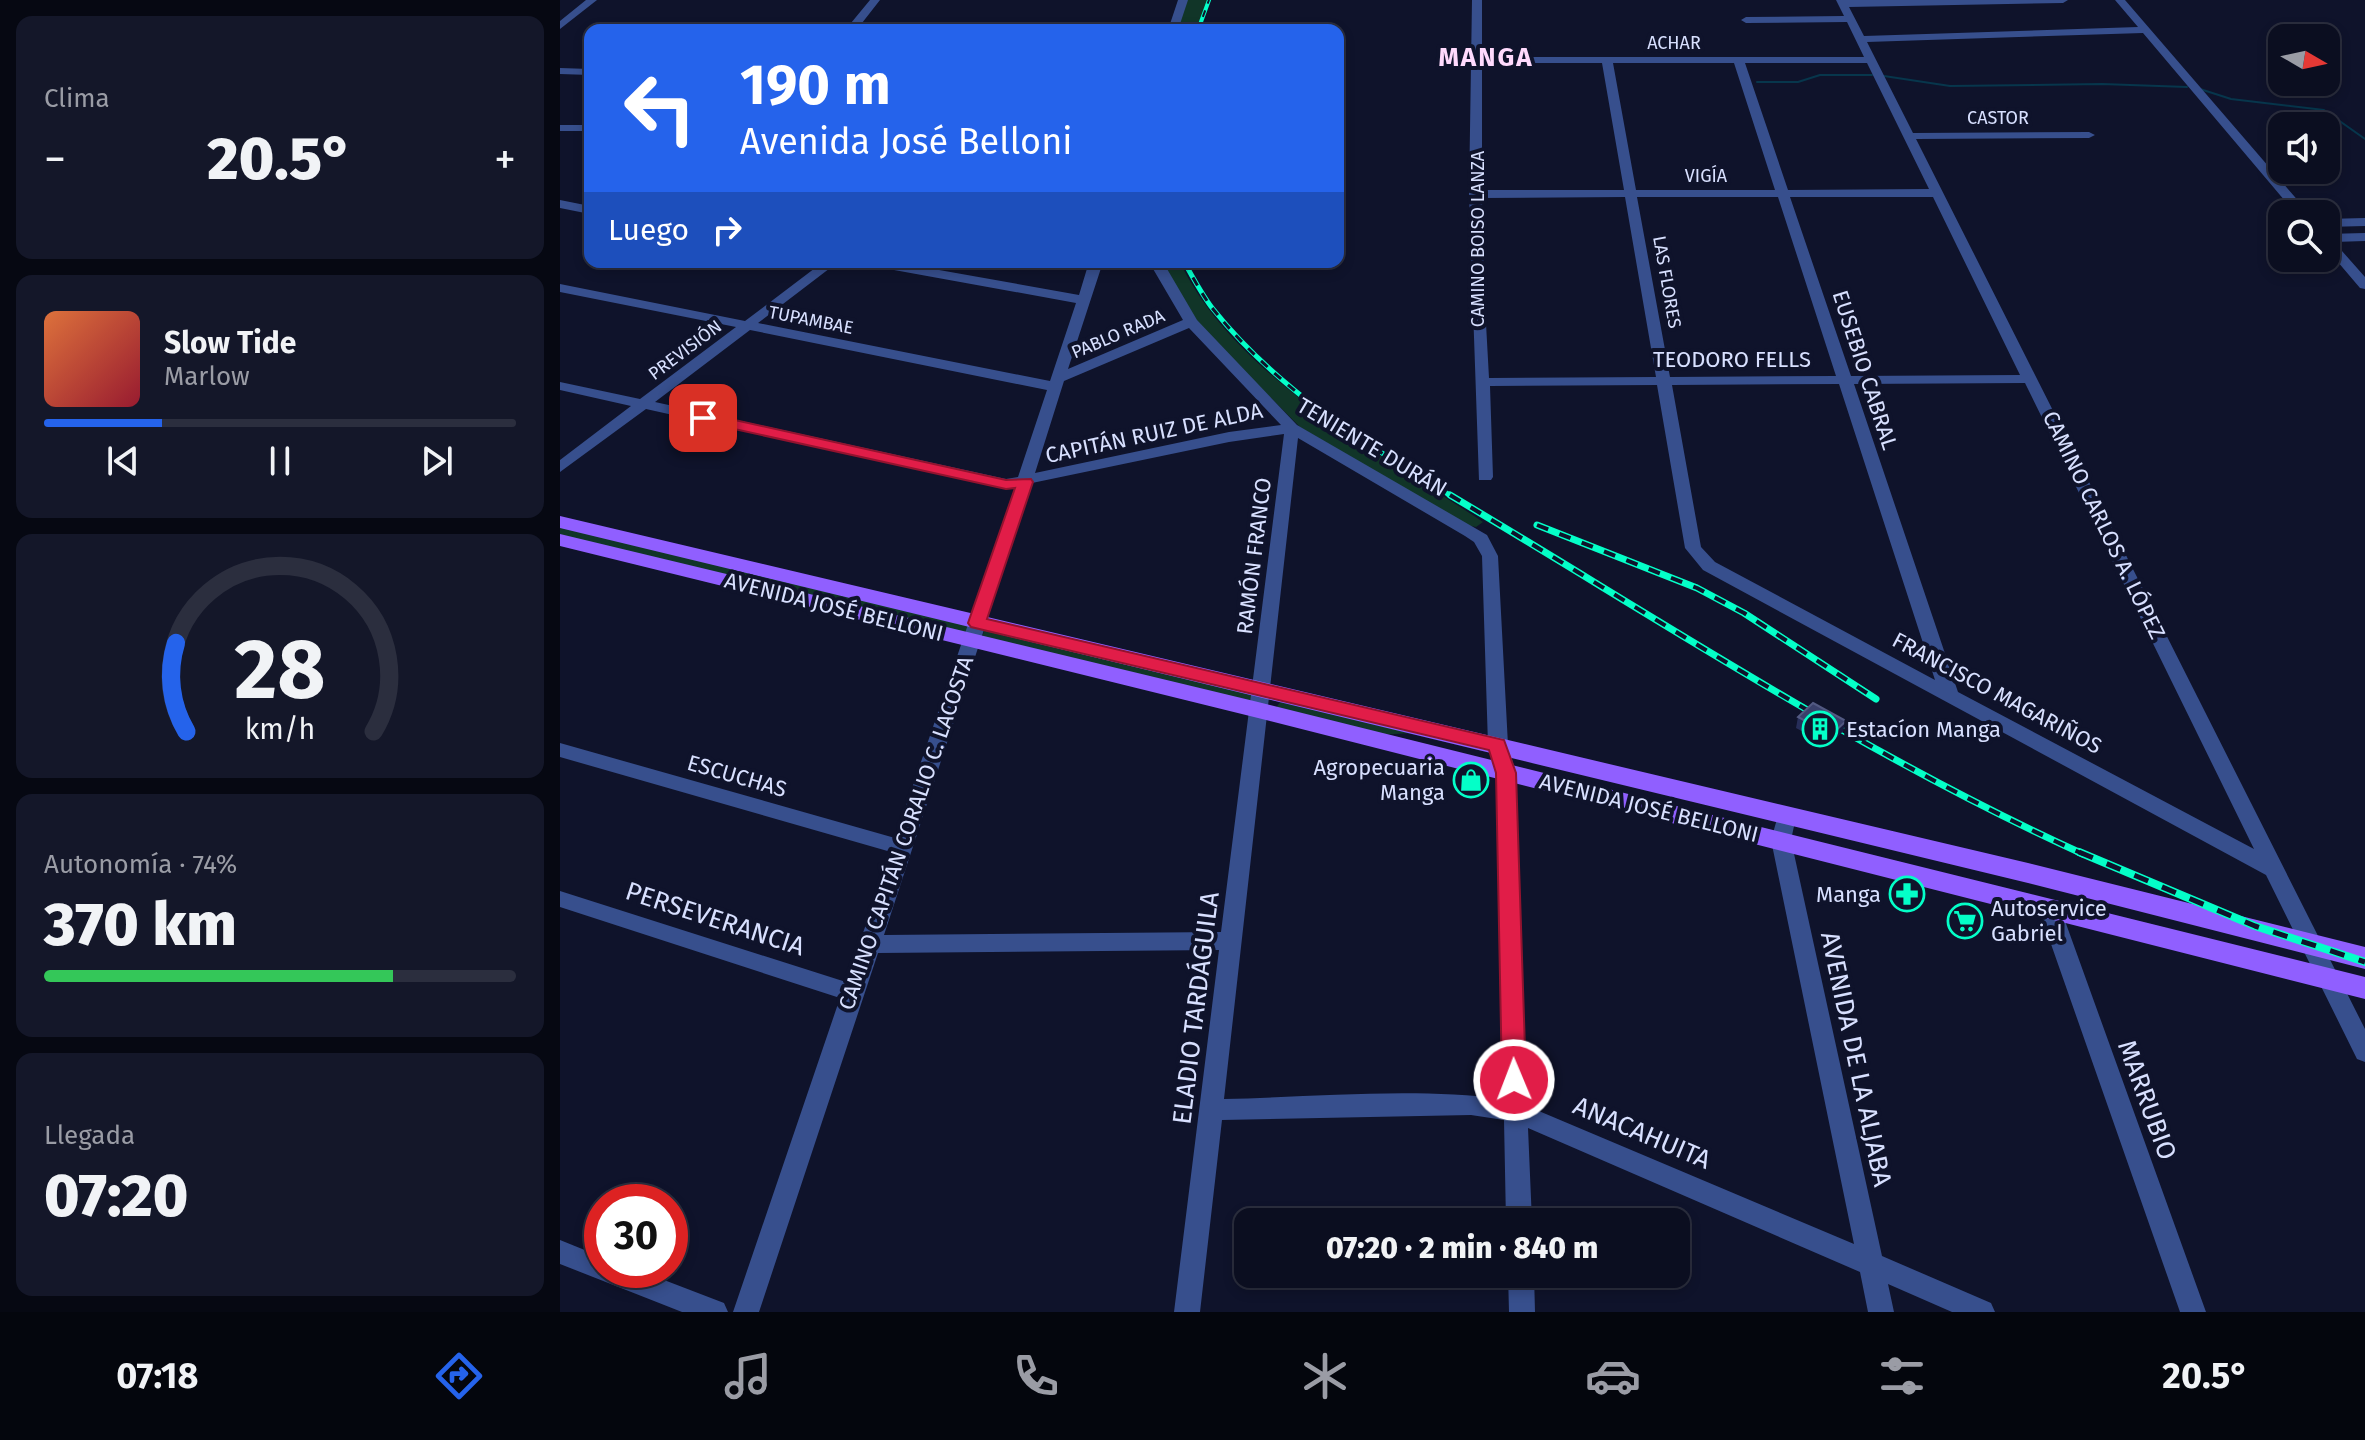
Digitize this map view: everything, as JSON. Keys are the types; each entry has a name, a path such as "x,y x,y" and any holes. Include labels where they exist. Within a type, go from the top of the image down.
{"main road":[{"name":"AVENIDA JOSÉ BELLONI","path":"560,522 974,632"},
{"name":"AVENIDA JOSÉ BELLONI","path":"560,540 1260,699 1498,745 1636,781 2049,907 2365,988"},
{"name":"AVENIDA JOSÉ BELLONI","path":"1260,699 1397,745 1506,773 2028,873 2365,958"},
{"path":"1397,745 1429,744 1479,757 1492,753 1498,745"},
{"path":"1506,773 1513,763 1519,762 1608,783 1636,781"},
{"path":"2147,933 2182,932 2291,960 2301,959 2312,946"},
{"path":"2328,978 2346,973 2365,974"}],"street":[{"path":"560,26 592,0"},
{"path":"855,24 875,0"},
{"path":"1175,24 1183,0"},
{"name":"CAMINO BOISO LANZA","path":"1477,0 1475,194 1481,382 1486,434 1485,477"},
{"path":"1746,20 1942,1 2063,0"},
{"path":"2120,0 2291,200"},
{"name":"CAMINO CARLOS A. LÓPEZ","path":"1845,8 2365,1052"},
{"path":"1860,39 2146,30"},
{"name":"LAS FLORES","path":"1607,59 1693,548 1699,558"},
{"name":"EUSEBIO CABRAL","path":"1738,59 1950,696"},
{"name":"ACHAR","path":"1477,60 1871,60"},
{"path":"560,71 584,72"},
{"path":"560,128 584,128"},
{"name":"CASTOR","path":"1908,136 2089,135"},
{"name":"VIGÍA","path":"1475,194 1936,193"},
{"path":"560,204 584,209"},
{"path":"2340,223 2365,222"},
{"path":"2340,238 2365,237"},
{"path":"2340,256 2365,285"},
{"name":"PREVISIÓN","path":"560,467 823,268"},
{"path":"905,268 1084,300"},
{"name":"CAMINO CAPITÁN CORALIO C. LACOSTA","path":"746,1312 1094,268"},
{"name":"TENIENTE DURÁN","path":"1160,268 1191,322 1292,428 1471,532 1486,546 1490,556 1498,745"},
{"name":"TUPAMBAE","path":"560,288 746,326 1057,383"},
{"name":"PABLO RADA","path":"1057,383 1191,322"},
{"name":"TEODORO FELLS","path":"1481,382 2032,379"},
{"name":"CAPITÁN RUIZ DE ALDA","path":"560,386 1006,484 1229,437 1292,428"},
{"name":"RAMÓN FRANCO","path":"1260,699 1292,428"},
{"name":"FRANCISCO MAGARIÑOS","path":"1699,558 2273,869"},
{"name":"ELADIO TARDÁGUILA","path":"1187,1312 1260,699"},
{"path":"1498,745 1506,773 1518,1208"},
{"name":"ESCUCHAS","path":"560,750 900,847"},
{"name":"AVENIDA DE LA ALJABA","path":"1783,828 1881,1312"},
{"name":"PERSEVERANCIA","path":"560,899 852,993"},
{"name":"MARRUBIO","path":"2049,907 2193,1312"},
{"path":"868,944 1233,941"},
{"name":"ANACAHUITA","path":"1211,1110 1471,1105 1515,1111 1982,1312"},
{"path":"560,1252 584,1261"},
{"path":"653,1288 715,1312"},
{"path":"1521,1288 1522,1312"}],"green space":[{"path":"1187,0 1208,0 1199,24 1178,24"},
{"path":"1164,268 1184,268 1204,303 1236,341 1314,409 1483,522 1476,527 1466,525 1300,427 1198,325"},
{"path":"560,525 972,625 966,633 560,535"},
{"path":"989,629 1253,692 1255,702 982,638 984,631"},
{"path":"1280,702 1414,733 1375,735 1276,708"}],"building":[{"path":"1813,703 1846,721 1831,735 1798,717"}],"waterway":[{"path":"1757,82 1798,82 1820,75 1872,75"},
{"path":"1884,76 1950,86 2102,84 2187,87"},
{"path":"2200,89 2231,99 2324,110 2365,139"}],"railway":[{"path":"1200,24 1209,0"},
{"path":"1187,268 1213,309 1265,365 1324,414 1453,497"},
{"path":"1450,495 1841,729 2001,815 2083,854"},
{"path":"1537,525 1697,588 1744,613 1876,699"},
{"path":"2079,852 2255,926 2365,962"}],"place":[{"name":"Estacíon Manga","path":"1820,729"},
{"name":"Agropecuaria Manga","path":"1471,780"},
{"name":"Manga","path":"1907,894"},
{"name":"Autoservice Gabriel","path":"1965,921"}],"district":[{"name":"MANGA","path":"1486,57"}],"route":[{"path":"703,418 1006,484 1025,482 977,623 1498,745 1506,773 1514,1080"}]}
